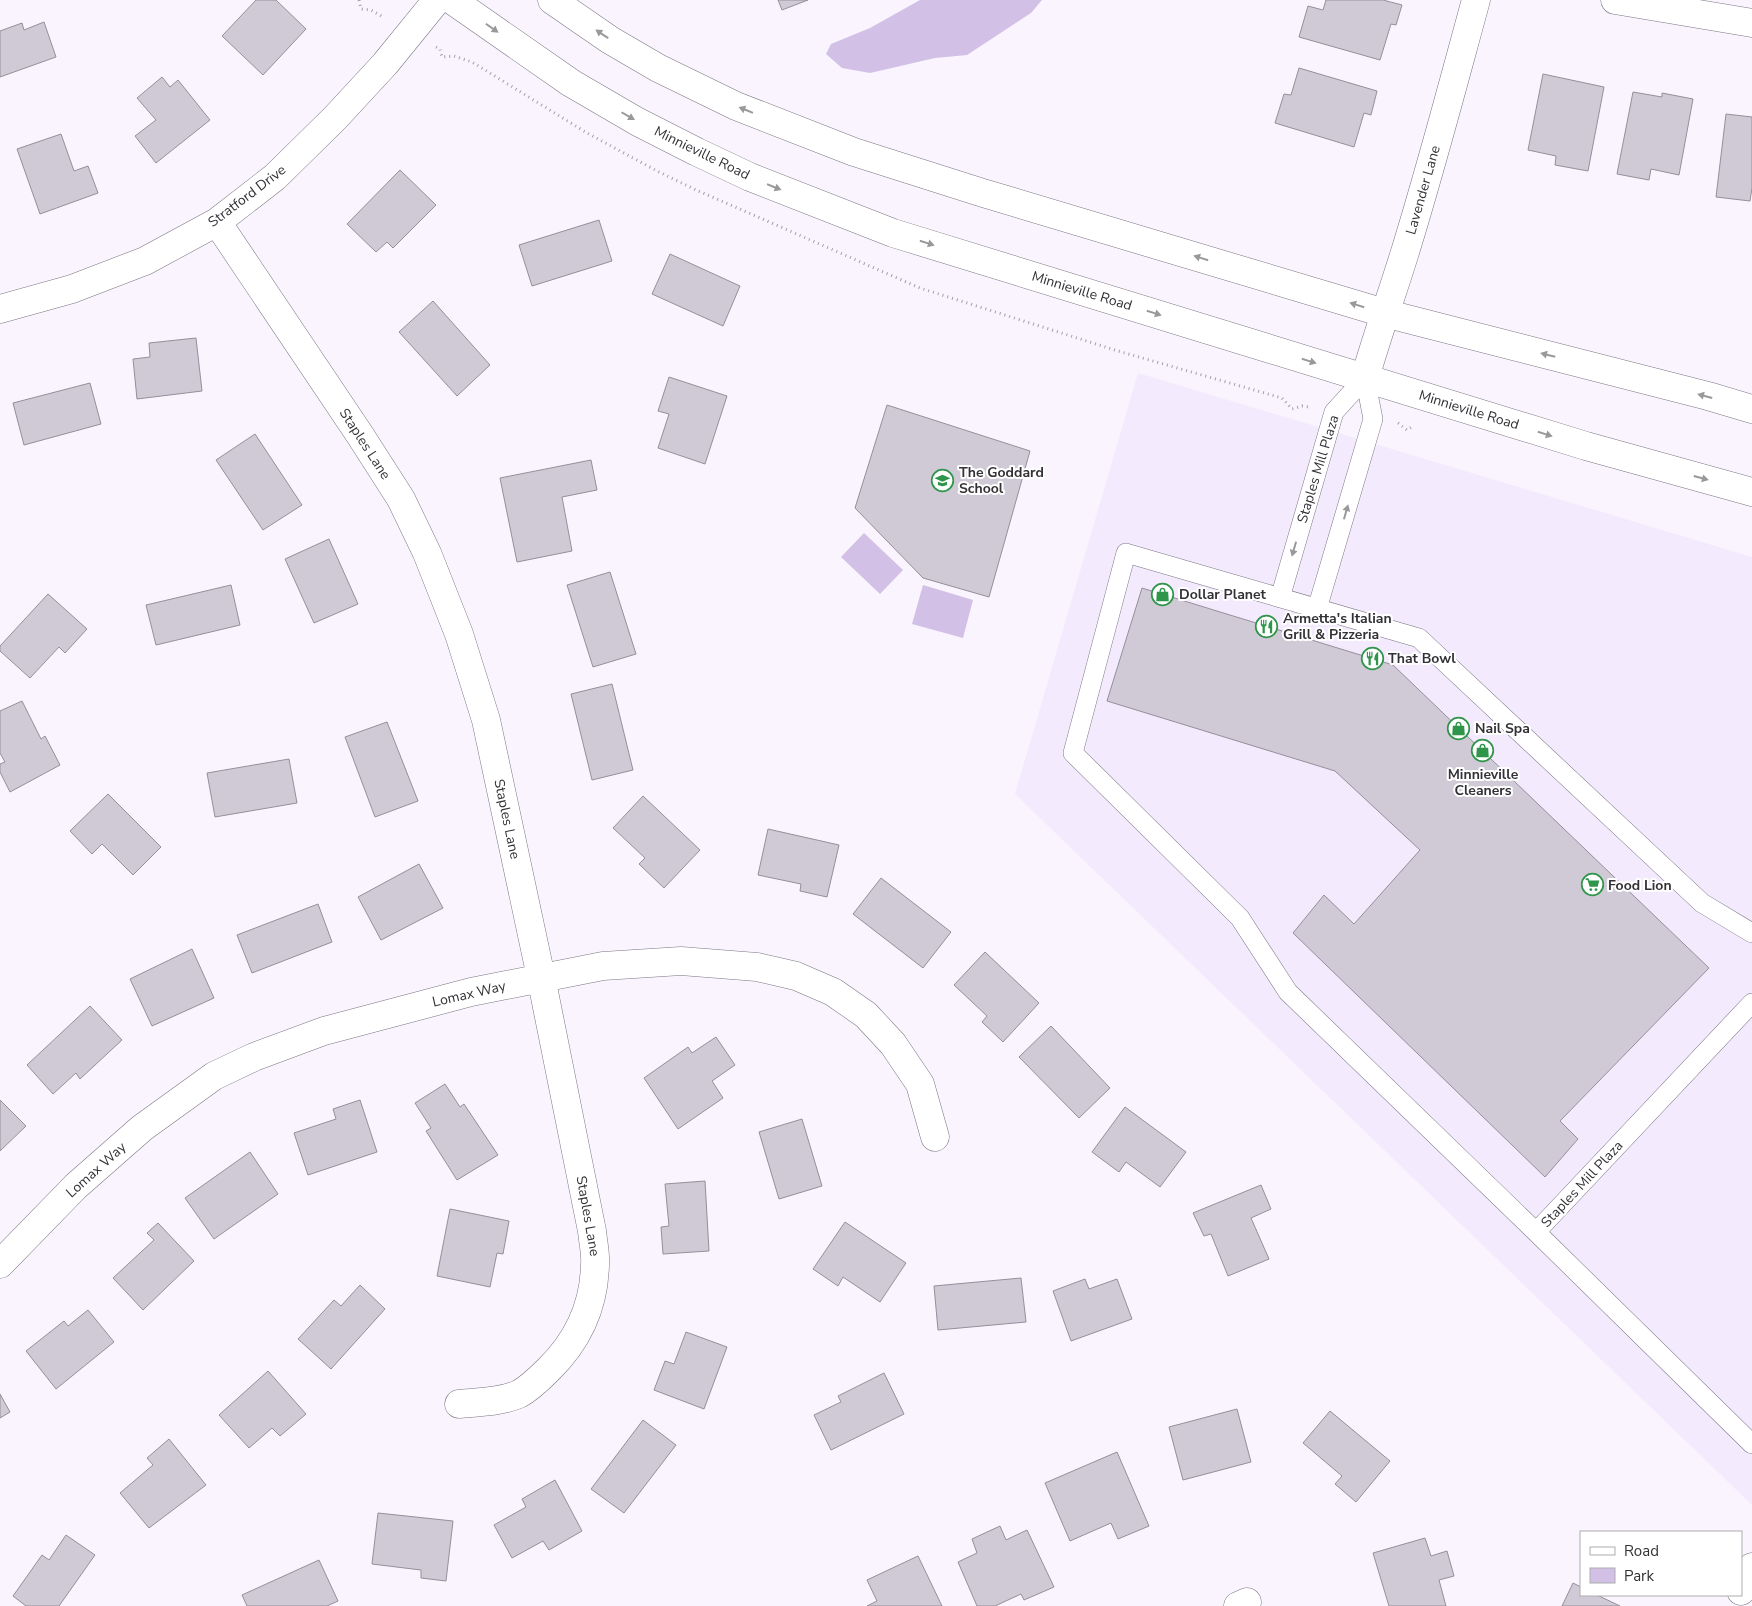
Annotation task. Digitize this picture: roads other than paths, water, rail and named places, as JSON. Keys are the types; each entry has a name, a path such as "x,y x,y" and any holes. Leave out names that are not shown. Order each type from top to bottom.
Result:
{"street":[{"name":"Stratford Drive","path":"0,309 72,289 145,261 216,222 275,177 335,118 385,64 437,0"},
{"name":"Minnieville Road","path":"452,0 571,83 638,122 750,177 893,233 1586,446 1752,492"},
{"path":"552,0 610,40 658,68 736,106 854,152 983,193 1384,313 1752,409"},
{"name":"Lavender Lane","path":"1365,378 1442,127 1476,0"},
{"path":"1615,0 1752,23"},
{"name":"Staples Lane","path":"216,222 400,499 427,553 459,634 486,720 541,977 592,1231 596,1263 593,1289 584,1320 564,1354 541,1377 519,1393 494,1401 459,1404"},
{"name":"Lomax Way","path":"0,1264 84,1180 142,1128 214,1076 254,1057 324,1031 471,992 603,966 681,962 757,967 796,976 833,992 866,1015 894,1044 920,1084 935,1137"},
{"path":"1742,1589 1752,1567"}],"lane":[{"name":"Staples Mill Plaza","path":"1280,598 1334,412 1365,378"},
{"path":"1318,609 1373,419 1365,378"},
{"path":"1536,1232 1288,992 1240,918 1073,753 1126,553 1419,638 1702,903 1752,933"},
{"name":"Staples Mill Plaza","path":"1752,1003 1536,1232 1752,1444"}],"place":[{"name":"The Goddard School","path":"943,480"},
{"name":"Dollar Planet","path":"1163,594"},
{"name":"Armetta's Italian Grill & Pizzeria","path":"1267,626"},
{"name":"That Bowl","path":"1372,658"},
{"name":"Nail Spa","path":"1459,728"},
{"name":"Minnieville Cleaners","path":"1483,751"},
{"name":"Food Lion","path":"1592,885"}]}
